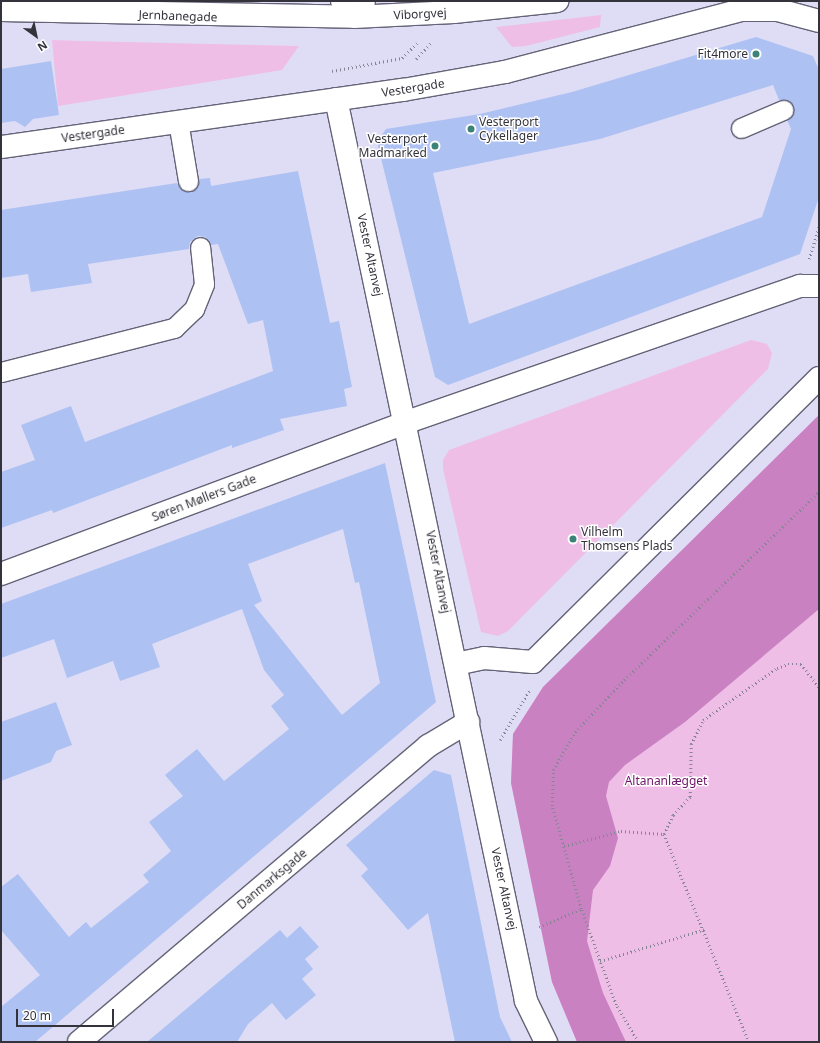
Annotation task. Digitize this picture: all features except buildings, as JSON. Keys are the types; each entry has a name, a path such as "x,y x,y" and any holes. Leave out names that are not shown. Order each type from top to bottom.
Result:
{"street":[{"name":"Viborgvej","path":"353,6 421,14 557,1"},
{"name":"Jernbanegade","path":"1,10 353,6"},
{"name":"Vestergade","path":"1,147 336,99 505,72 742,10 778,10 819,21"},
{"name":"Vester Altanvej","path":"336,99 407,422 526,1001 546,1042"},
{"path":"407,422 800,286 819,286"},
{"path":"456,664 484,658 533,662 819,378"},
{"name":"Søren Møllers Gade","path":"1,574 407,422"},
{"name":"Danmarksgade","path":"79,1042 428,746 468,722"}],"lane":[{"path":"741,128 783,110"},
{"path":"178,121 188,181"},
{"path":"1,372 174,328 194,309 204,284 200,247"}],"path":[{"path":"336,99 329,74 334,69 402,58 422,36 421,14"},
{"path":"417,57 429,46"},
{"path":"638,1042 616,1006 581,910 552,806 553,770 575,732 819,492"},
{"path":"474,748 500,741 519,702 538,679 533,662"},
{"path":"749,1042 706,929 664,834 673,815 690,797 691,744 703,720 776,668 788,664 801,664 819,687"},
{"path":"564,846 621,831 664,834"},
{"path":"540,926 581,910"},
{"path":"600,961 706,929"}],"green space":[{"path":"601,15 600,27 526,46 512,47 496,27"},
{"path":"52,40 299,46 282,70 58,106"},
{"path":"751,340 767,344 772,353 768,369 508,631 498,636 481,632 443,469 443,460 449,450"},
{"name":"Altananlægget","path":"819,415 819,1042 577,1042 552,982 511,783 513,734 543,687"}],"shaded area":[{"path":"819,415 819,609 685,722 625,765 609,782 606,796 618,838 610,866 593,890 587,941 603,993 626,1042 577,1042 552,982 511,783 513,734 543,687"}],"place":[{"name":"Fit4more","path":"756,54"},
{"name":"Vesterport Cykellager","path":"471,129"},
{"name":"Vesterport Madmarked","path":"435,146"},
{"name":"Vilhelm Thomsens Plads","path":"573,539"}]}
